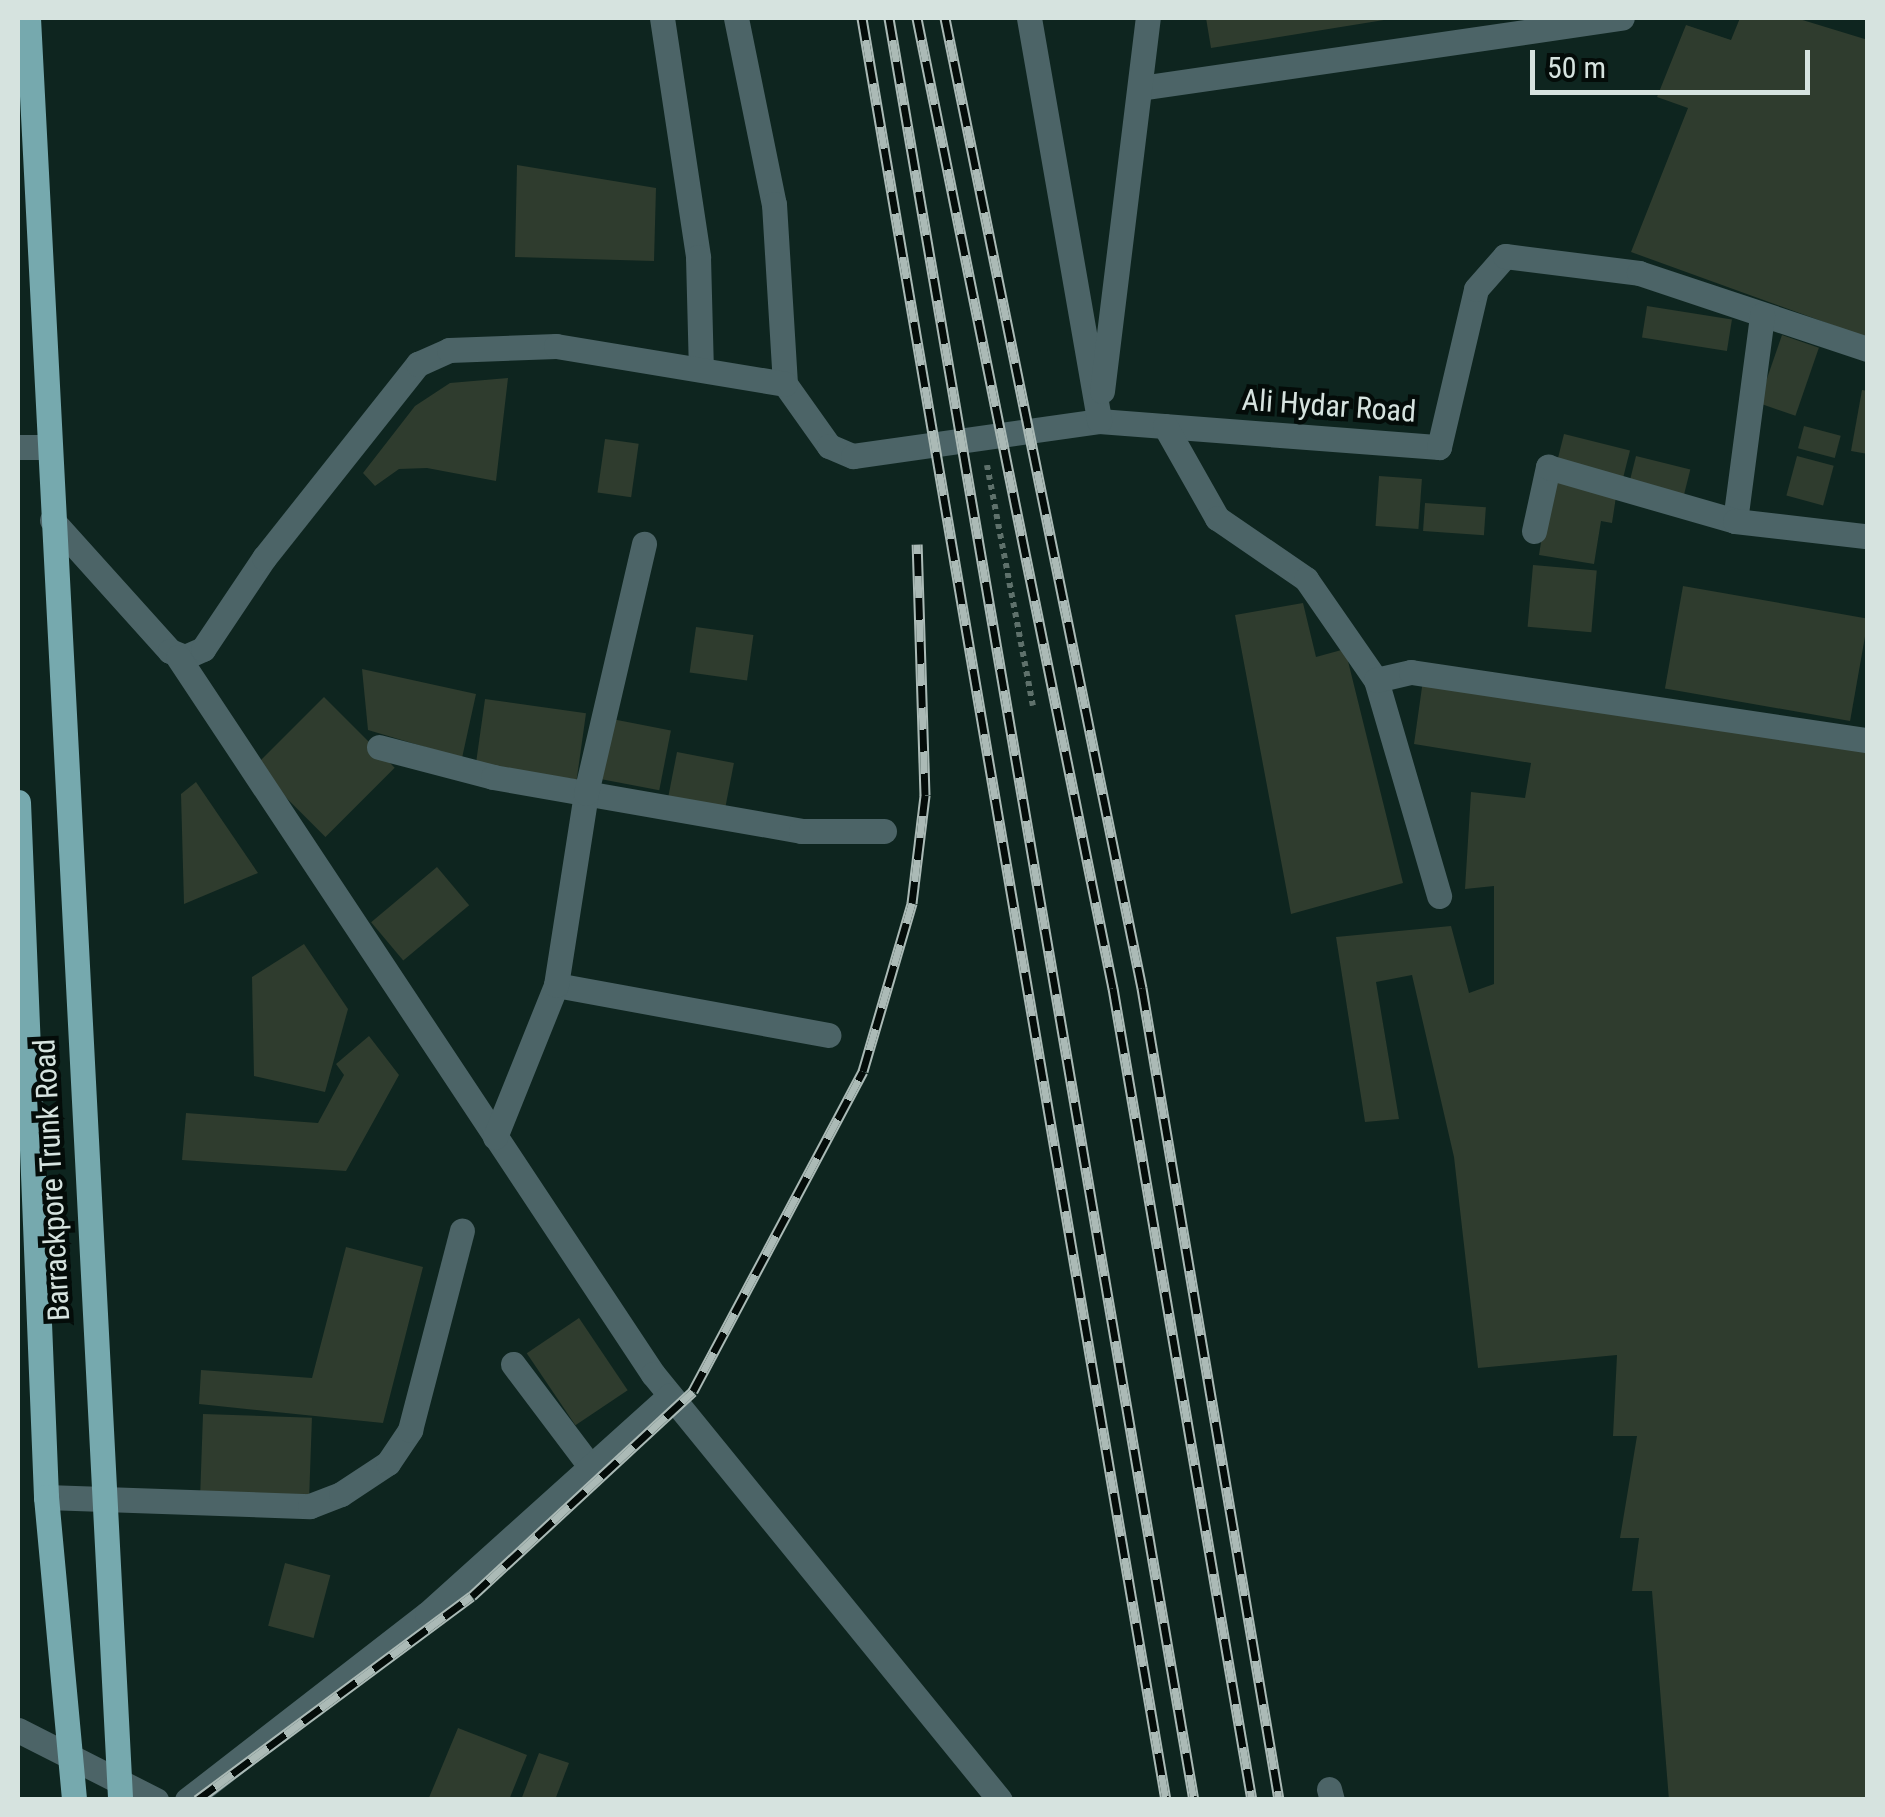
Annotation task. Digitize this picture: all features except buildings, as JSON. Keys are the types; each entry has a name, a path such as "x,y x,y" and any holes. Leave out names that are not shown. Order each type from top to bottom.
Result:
{"main road":[{"name":"Barrackpore Trunk Road","path":"28,18 100,1498 119,1791"},
{"name":"Barrackpore Trunk Road","path":"18,802 25,1238 74,1800"}],"street":[{"path":"662,18 698,257 700,368"},
{"path":"178,658 202,649 264,558 418,364 449,350 556,346 785,384 774,204 736,18"},
{"path":"1030,18 1099,421"},
{"path":"1099,421 1148,18"},
{"path":"1140,88 1622,18"},
{"name":"Ali Hydar Road","path":"785,384 829,446 853,456 1099,421 1439,447 1476,290 1505,256 1638,273 1868,349"},
{"path":"1736,521 1762,316"},
{"path":"1165,426 1217,518 1306,579 1376,680 1439,896"},
{"path":"18,446 48,446"},
{"path":"1534,531 1548,467 1736,521 1865,536"},
{"path":"52,520 178,658 494,1137 670,1395 1000,1800"},
{"path":"494,1137 556,985 586,793 644,544"},
{"path":"1376,680 1411,672 1868,740"},
{"path":"379,746 586,793 802,831 884,831"},
{"path":"556,985 828,1035"},
{"path":"46,1497 310,1506 388,1464 410,1430 462,1231"},
{"path":"513,1364 593,1470"},
{"path":"187,1800 427,1614 593,1470 670,1395"},
{"path":"18,1730 119,1791 156,1800"}],"path":[{"path":"982,435 1033,706"}],"railway":[{"path":"862,18 1166,1800"},
{"path":"889,18 1194,1800"},
{"path":"917,18 1113,988 1252,1800"},
{"path":"945,18 1142,988 1279,1800"},
{"path":"197,1800 472,1596 693,1391 863,1071 912,903 925,795 917,544"}]}
